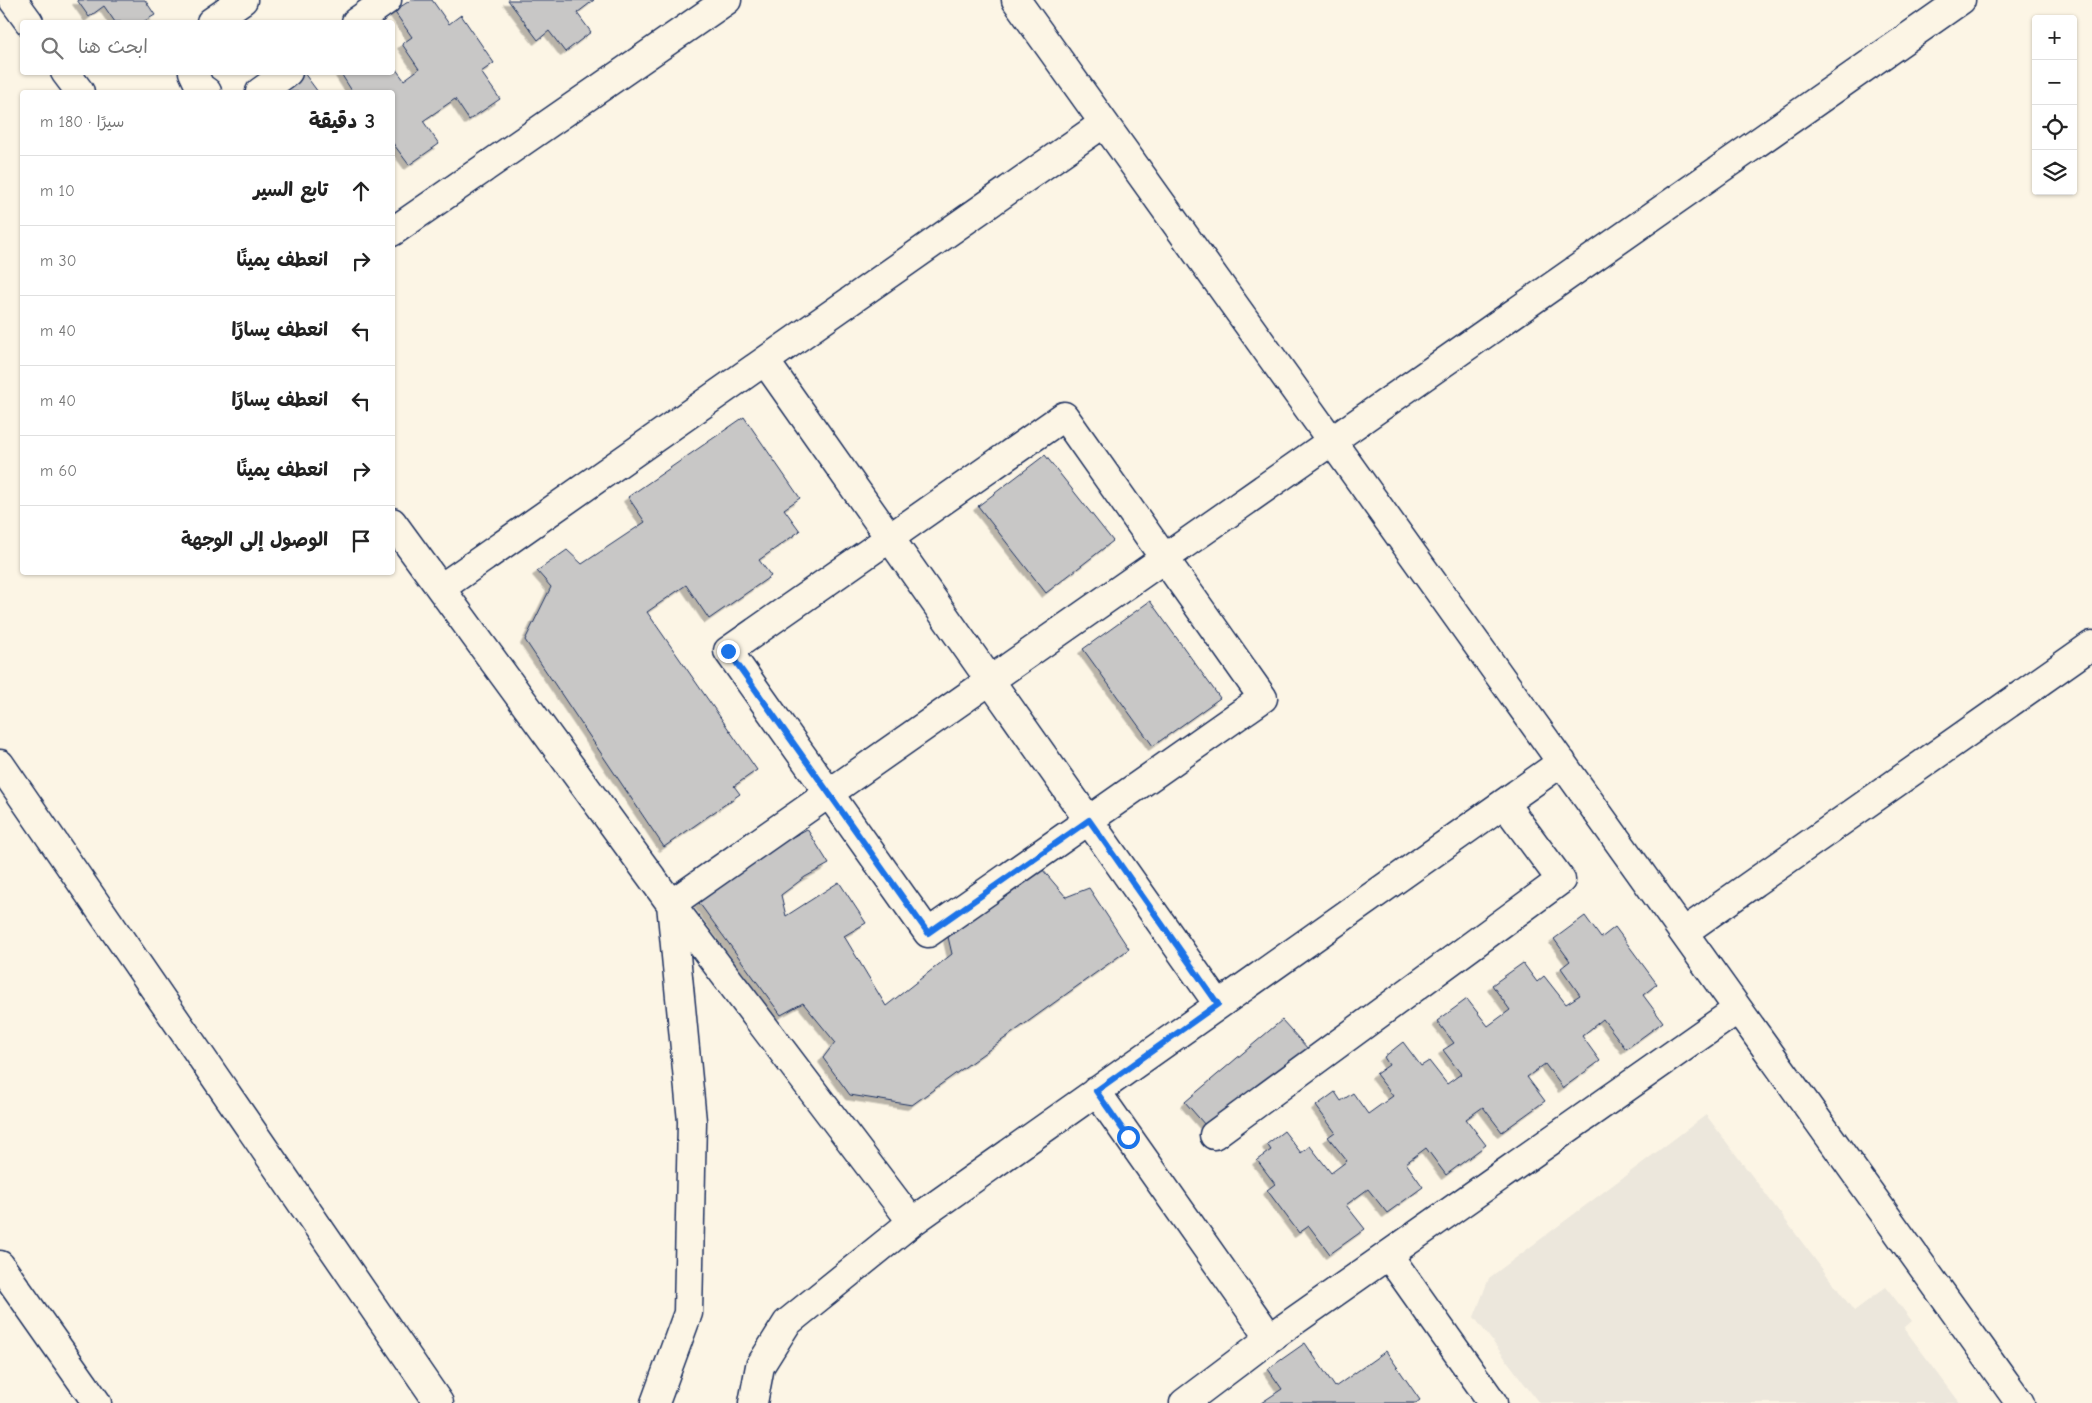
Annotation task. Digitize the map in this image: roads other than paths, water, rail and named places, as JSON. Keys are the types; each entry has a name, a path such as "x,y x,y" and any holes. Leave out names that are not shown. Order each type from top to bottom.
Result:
{"street":[{"path":"13,0 28,20"},
{"path":"214,20 243,0"},
{"path":"359,20 387,0"},
{"path":"395,230 727,0"},
{"path":"1016,0 2020,1403"},
{"path":"671,904 1960,0"},
{"path":"67,75 78,90"},
{"path":"194,75 200,87 204,90"},
{"path":"263,90 284,75"},
{"path":"441,588 1104,123"},
{"path":"765,361 1218,1004"},
{"path":"1064,416 1164,558 1263,698 928,933 728,651 1064,416"},
{"path":"395,526 671,904 912,1222"},
{"path":"1684,932 2092,645"},
{"path":"753,1403 760,1366 787,1323 912,1222 1562,762"},
{"path":"0,764 439,1403"},
{"path":"1214,1135 1561,880 1504,803"},
{"path":"655,1403 688,1313 692,1121 671,904"},
{"path":"1184,1403 1270,1338 1738,1009"},
{"path":"1096,1091 1270,1338"},
{"path":"1389,1256 1493,1403"},
{"path":"0,1265 97,1403"}]}
